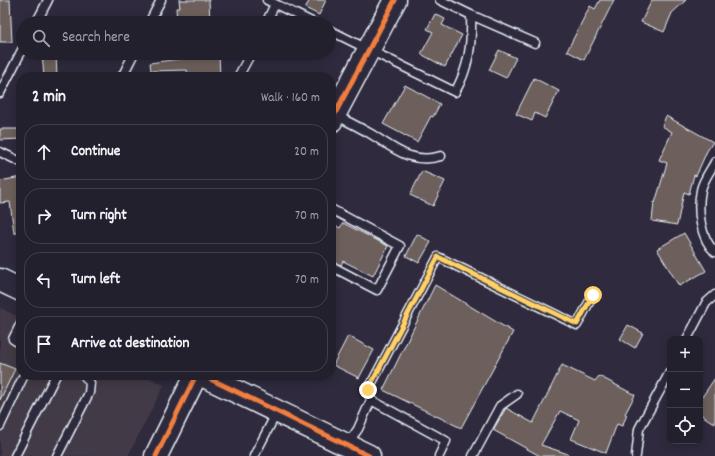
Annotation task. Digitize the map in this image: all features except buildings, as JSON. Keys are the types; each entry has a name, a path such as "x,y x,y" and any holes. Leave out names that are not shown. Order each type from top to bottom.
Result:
{"main road":[{"path":"336,111 395,0"},
{"path":"0,280 16,288"},
{"path":"156,456 194,380"},
{"path":"212,380 369,456"}],"lane":[{"path":"40,16 48,0"},
{"path":"153,16 161,0"},
{"path":"267,0 300,16"},
{"path":"440,0 471,16 535,43"},
{"path":"269,16 275,4"},
{"path":"336,34 455,92 461,81 472,42 471,16"},
{"path":"0,92 17,60"},
{"path":"124,72 130,60"},
{"path":"240,72 246,60"},
{"path":"336,118 371,134 403,155 429,160 441,156"},
{"path":"0,152 16,160"},
{"path":"715,162 701,189 700,218 708,245 715,252"},
{"path":"336,212 400,246 377,290 336,269"},
{"path":"346,445 358,429 371,400 368,390 438,257 577,324 593,295"},
{"path":"689,336 706,303 715,295"},
{"path":"16,333 13,339 16,341"},
{"path":"636,456 639,429 667,378"},
{"path":"0,426 22,380"},
{"path":"15,456 53,380"},
{"path":"57,456 89,393 90,382 88,380"},
{"path":"473,456 500,406 517,394"},
{"path":"371,400 446,441 439,456"},
{"path":"254,456 277,412"}],"shaded area":[{"path":"0,308 16,316 16,380 154,380 164,385 128,456 0,456"}],"cycle path":[{"path":"336,112 395,0"},
{"path":"156,456 194,380"},
{"path":"212,380 369,456"}],"route":[{"path":"368,390 438,257 577,324 593,295"}]}
